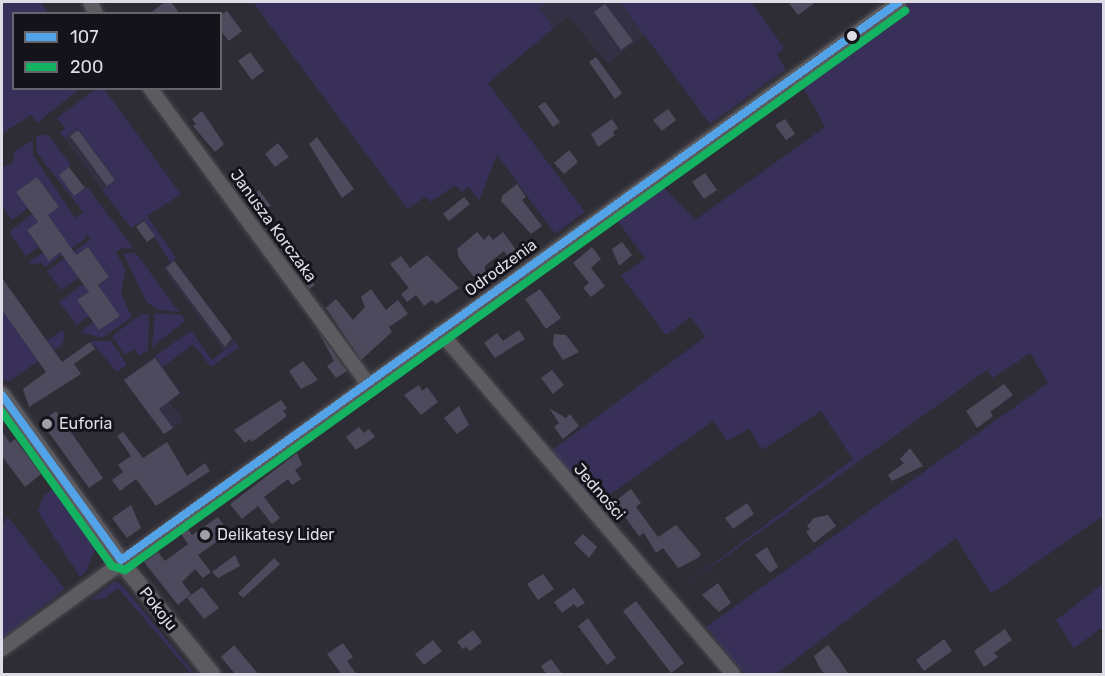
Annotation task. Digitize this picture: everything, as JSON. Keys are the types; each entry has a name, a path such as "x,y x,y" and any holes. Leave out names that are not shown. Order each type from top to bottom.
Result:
{"street":[{"name":"Odrodzenia","path":"2,649 121,560 899,2"},
{"name":"Janusza Korczaka","path":"151,90 368,384"},
{"name":"Jedności","path":"440,332 733,675"},
{"name":"Pokoju","path":"2,395 121,560 212,675"}],"shaded area":[{"path":"2,2 40,2 48,12 12,12 12,90 79,90 37,123 31,115 2,134"},
{"path":"253,2 548,2 539,9 554,28 488,83 585,212 555,234 497,155 479,201 469,187 462,192 455,185 431,202 425,197 407,209"},
{"path":"548,2 620,2 645,35 608,64 568,17 554,28 539,9"},
{"path":"620,2 751,2 784,48 777,54 786,69 710,124"},
{"path":"909,2 1103,2 1103,516 991,594 956,538 776,674 744,674 706,627 1048,383 1030,353 993,378 987,370 673,594 853,459 821,411 762,450 749,429 727,441 713,421 597,504 551,451 705,337 691,317 666,335 621,276 645,258 613,215 658,182 695,220 825,127 800,81"},
{"path":"94,90 105,90 181,194 147,216 176,258 170,262 144,220 131,228 102,190 116,180 78,129 64,138 60,133 65,128 57,118"},
{"path":"78,129 117,180 102,190 64,138"},
{"path":"42,134 49,136 71,165 59,175 74,196 87,187 134,249 121,248 116,252 125,269 121,294 132,317 102,338 80,332 93,322 100,330 120,316 98,285 109,277 88,247 67,261 79,278 61,290 47,271 91,239 86,234 85,239 45,267 41,263 34,265 29,262 43,252 49,260 69,246 48,215 59,207 37,177 17,192 28,208 12,220 2,206 2,167 13,163 14,152 33,140 33,155 75,218 83,212 37,153 36,137"},
{"path":"32,214 38,222 27,230 38,247 26,256 9,232"},
{"path":"123,253 136,253 179,312 158,310 146,301"},
{"path":"174,259 235,342 224,351 162,268"},
{"path":"83,284 89,292 77,300 89,316 76,325 59,302"},
{"path":"2,310 38,360 53,349 47,341 62,330 65,336 62,345 8,382 2,378"},
{"path":"143,313 149,315 148,350 139,356 134,349 125,355 112,336"},
{"path":"155,313 182,315 185,321 152,347"},
{"path":"191,331 212,360 235,342 239,347 211,367 193,344 163,367 155,356"},
{"path":"90,341 111,341 127,365 117,372"},
{"path":"155,356 181,393 169,402 184,420 164,435 123,380"},
{"path":"55,488 97,545 86,572 80,577 38,512 44,495"},
{"path":"8,517 65,589 2,639 2,524"},
{"path":"115,581 123,586 195,674 191,674 118,588 105,598 91,600 2,667"},
{"path":"1103,584 1103,627 1074,648 1056,620"}],"building":[{"path":"165,2 171,2 178,12 152,12"},
{"path":"788,2 816,2 798,15"},
{"path":"605,4 633,41 621,50 594,12"},
{"path":"227,11 242,31 229,41 222,32 222,14"},
{"path":"250,52 264,71 252,80 238,61"},
{"path":"596,57 622,93 615,99 589,62"},
{"path":"545,102 560,122 553,127 538,106"},
{"path":"668,109 676,120 662,131 653,120"},
{"path":"202,111 224,144 215,152 193,126 196,124 192,119"},
{"path":"612,119 618,128 613,132 615,135 598,147 591,134"},
{"path":"785,119 795,134 786,140 775,125"},
{"path":"78,130 115,180 107,186 70,136"},
{"path":"317,137 354,189 342,198 309,144"},
{"path":"278,143 289,157 275,167 265,154"},
{"path":"569,150 578,162 564,174 554,163"},
{"path":"69,167 85,188 74,196 59,175"},
{"path":"705,173 717,190 704,199 692,182"},
{"path":"37,177 59,207 48,215 76,255 88,247 109,277 98,285 120,316 99,330 77,300 89,292 60,252 49,261 27,230 38,222 16,192"},
{"path":"517,184 526,197 522,200 542,226 531,234 501,201 502,196"},
{"path":"259,190 271,206 256,213 246,200"},
{"path":"464,197 470,204 449,221 443,214"},
{"path":"144,221 155,236 147,242 136,227"},
{"path":"477,232 484,240 489,235 493,240 503,232 517,251 509,258 504,251 485,266 485,277 478,282 459,258 457,249"},
{"path":"622,242 632,255 619,266 612,249"},
{"path":"296,247 305,257 298,263 315,285 309,289 282,251"},
{"path":"592,247 601,259 591,268 605,286 591,297 583,288 589,283 573,263"},
{"path":"427,255 459,288 436,304 432,300 424,306 416,295 407,302 401,294 409,288 390,264 401,256 410,268"},
{"path":"174,261 232,338 225,347 166,268"},
{"path":"2,278 62,362 90,342 95,349 74,364 81,374 29,407 23,389 46,372 2,310"},
{"path":"371,289 386,310 398,300 408,314 389,327 392,332 361,360 326,308 336,299 353,320 365,307 361,297"},
{"path":"540,289 561,318 546,329 525,299"},
{"path":"519,330 525,339 495,358 484,343 497,333 503,341"},
{"path":"318,331 347,371 336,378 327,366 334,361"},
{"path":"554,334 566,335 579,352 563,360 553,345"},
{"path":"155,358 180,393 159,409 173,428 164,434 124,380"},
{"path":"303,361 318,380 301,389 289,371"},
{"path":"552,370 564,385 553,394 541,378"},
{"path":"1004,384 1013,395 990,412 993,416 977,428 966,411"},
{"path":"419,385 422,391 427,387 438,402 421,415 404,395"},
{"path":"281,400 287,408 283,411 287,416 252,442 250,439 245,443 234,430"},
{"path":"459,406 469,425 457,434 444,418"},
{"path":"549,408 566,418 570,414 579,426 563,439 554,427 559,423"},
{"path":"56,411 103,478 89,488 41,422"},
{"path":"359,427 364,433 369,429 375,437 356,450 346,437"},
{"path":"2,432 10,443 15,439 41,474 25,487 2,456"},
{"path":"123,432 143,458 167,442 187,476 205,463 210,471 156,506 136,479 120,491 112,480 123,472 118,465 131,456 117,436"},
{"path":"910,448 923,466 892,481 888,475 904,463 900,459"},
{"path":"297,453 302,465 295,470 301,479 292,485 288,479 264,497 280,518 272,524 258,506 242,519 230,504"},
{"path":"631,489 641,503 636,507 658,537 676,525 701,554 698,558 678,568 663,548 656,553 644,533 639,536 614,502"},
{"path":"747,503 754,514 733,529 725,518"},
{"path":"131,505 141,528 127,538 112,518"},
{"path":"828,515 836,526 814,543 806,532 810,529 807,526 814,518"},
{"path":"218,517 229,533 198,555 211,572 203,578 195,569 182,582 191,594 178,605 144,562 158,552 165,561 188,544 181,534 188,529 192,535"},
{"path":"583,534 597,547 589,558 574,543"},
{"path":"767,547 778,567 770,573 755,555"},
{"path":"235,555 240,566 218,578 212,572"},
{"path":"274,558 280,564 243,598 238,593"},
{"path":"543,574 554,589 538,600 527,584"},
{"path":"718,583 731,603 719,612 702,595"},
{"path":"202,587 219,608 204,619 187,598"},
{"path":"574,588 585,603 577,608 574,604 562,613 554,602"},
{"path":"636,601 684,663 671,673 623,611"},
{"path":"588,618 616,658 607,665 578,626"},
{"path":"1005,629 1012,640 994,653 998,657 984,667 974,651"},
{"path":"473,630 482,642 470,651 466,647 463,649 457,642"},
{"path":"944,639 952,651 924,671 916,660"},
{"path":"433,640 442,651 424,665 415,654"},
{"path":"343,643 353,657 347,661 357,675 342,675 327,654"},
{"path":"234,645 259,675 236,675 221,657"},
{"path":"828,645 849,675 825,675 818,665 814,656"},
{"path":"551,659 563,675 547,675 541,666"}],"transit line":[{"name":"107","path":"2,395 121,560 899,2"},
{"name":"200","path":"2,412 112,566 125,570 905,11"}],"place":[{"name":"Euforia","path":"47,424"},
{"name":"Delikatesy Lider","path":"205,535"}]}
